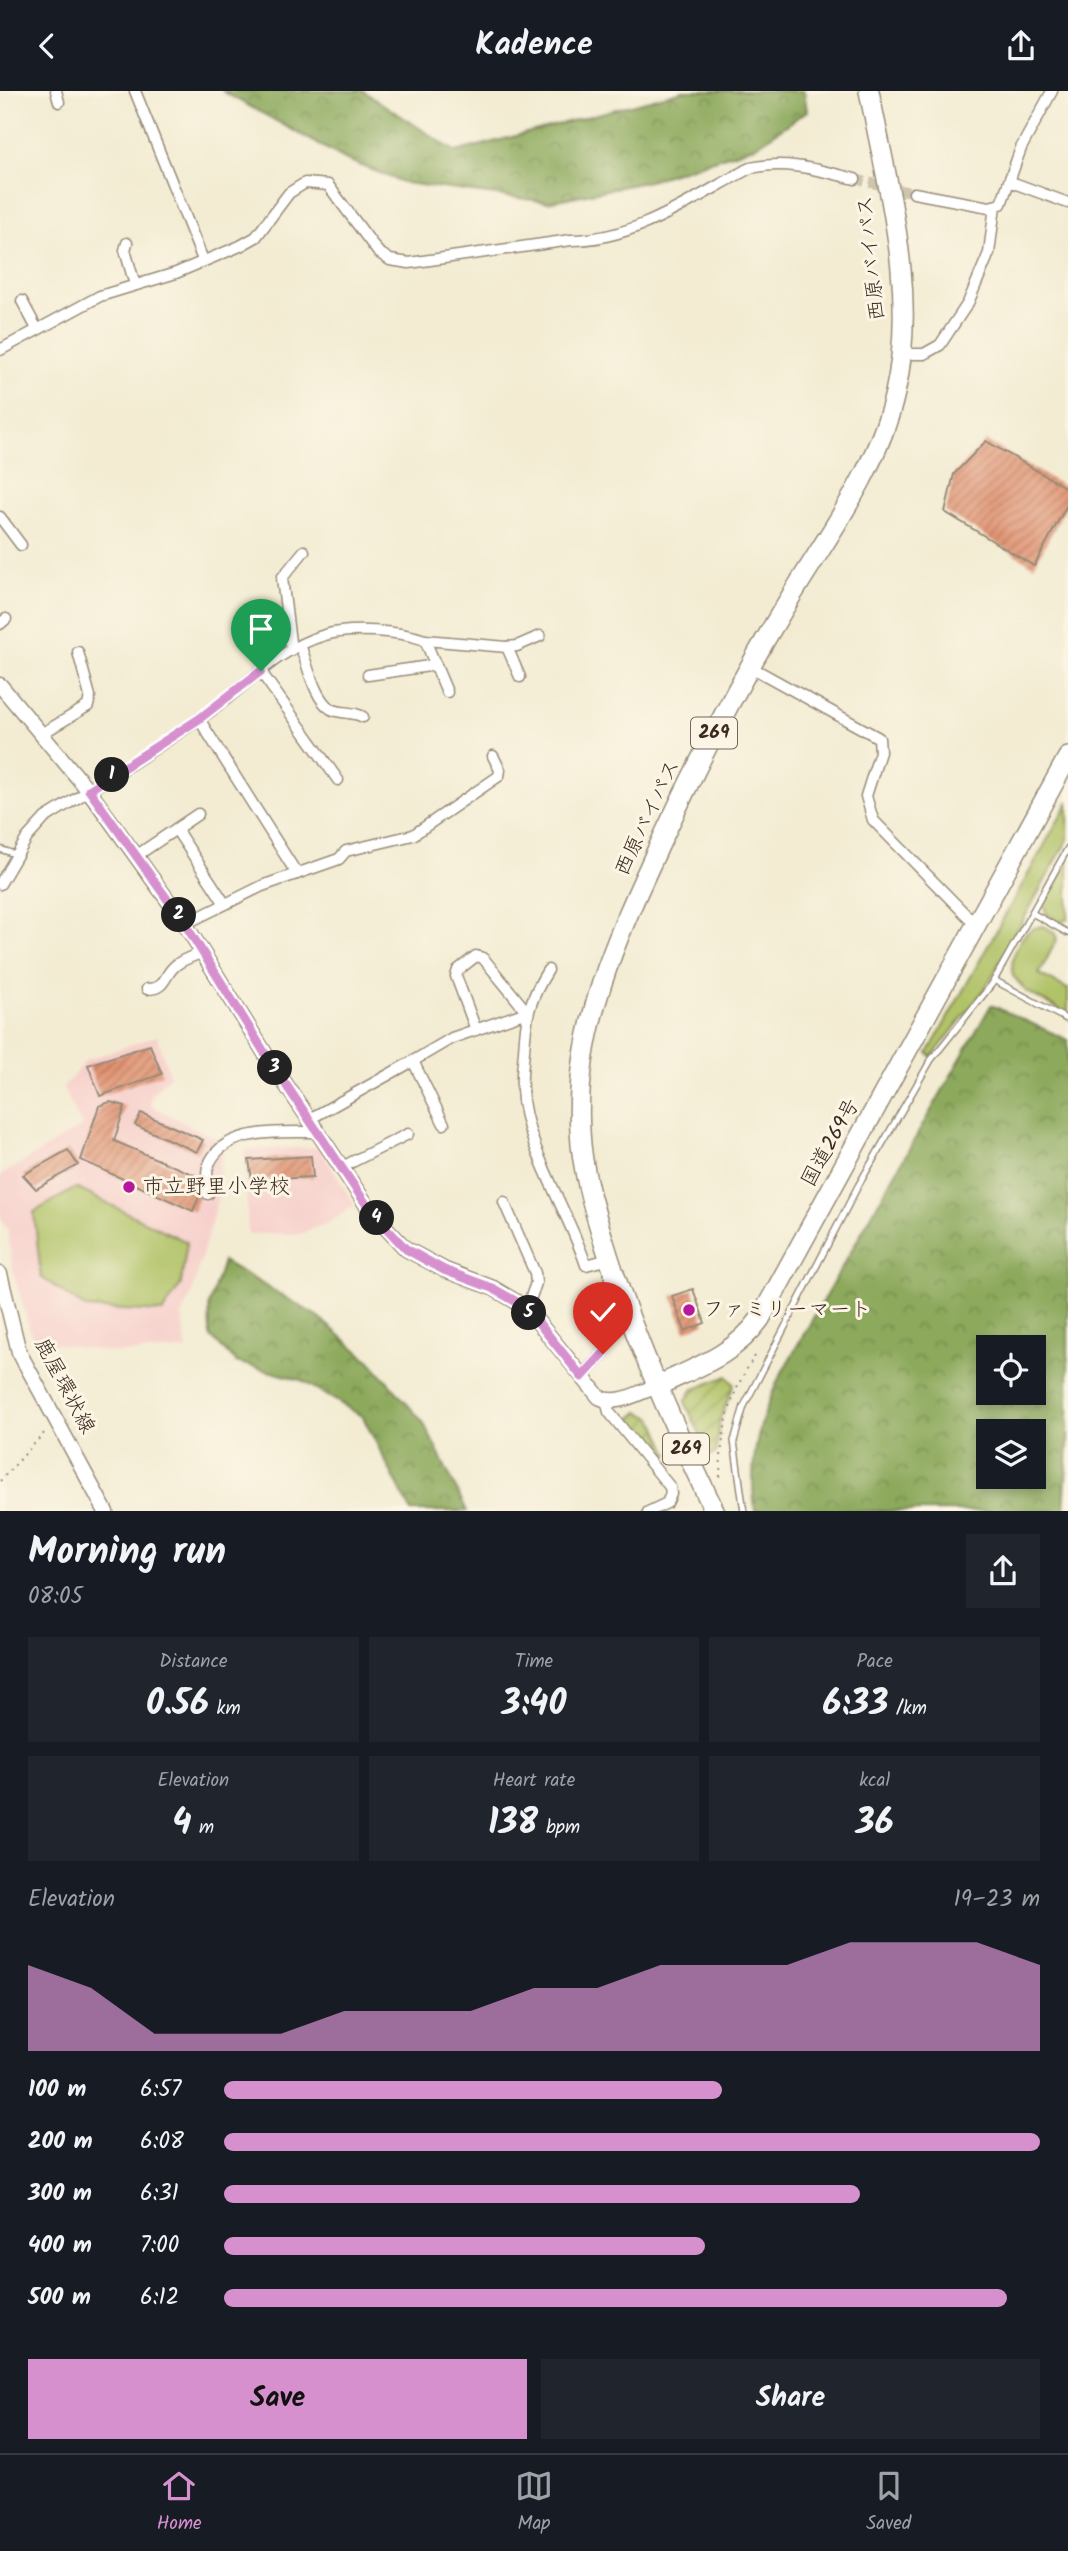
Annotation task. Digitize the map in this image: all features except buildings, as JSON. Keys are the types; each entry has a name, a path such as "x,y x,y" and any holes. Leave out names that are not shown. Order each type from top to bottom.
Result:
{"highway":[{"name":"西原バイパス","path":"657,1386 592,1207 580,1133 580,1079 593,1012 652,862 749,666 869,463 892,406 902,354 904,313 898,242 869,91"},
{"name":"国道269号","path":"657,1386 730,1352 747,1338 760,1319 1068,757"},
{"name":"269","path":"657,1386 715,1511"}],"street":[{"path":"135,91 203,260"},
{"path":"902,354 924,354 940,345 968,303 989,254 995,207 1007,196 1021,148 1052,91"},
{"path":"0,350 100,296 176,273 256,237 289,193 305,183 328,185 378,252 390,260 408,263 570,240 594,240 627,232 750,168 770,164 799,165 855,179"},
{"path":"1011,182 1068,203"},
{"path":"914,193 955,203 995,207"},
{"path":"127,243 125,250 135,285"},
{"path":"22,301 37,330"},
{"path":"0,517 21,545"},
{"path":"304,551 282,578 295,647 323,700 333,710 353,712 363,717"},
{"path":"0,884 17,855 45,818 199,719 271,661 295,647 327,634 376,632 425,640 507,647 517,646 540,636"},
{"path":"425,640 447,692"},
{"path":"507,647 520,677"},
{"path":"43,733 88,706 90,697 78,652"},
{"path":"368,675 436,666"},
{"path":"749,666 879,739 880,752 866,796 873,820 976,925"},
{"path":"261,671 338,781"},
{"path":"0,685 89,790 185,924 312,1126 372,1213 406,1249 444,1270 492,1288 526,1311 582,1377 606,1400 609,1412 670,1487 671,1494 667,1503 648,1511"},
{"path":"199,719 297,874"},
{"path":"185,924 225,904 339,859 346,851 413,835 499,776 500,770 493,756"},
{"path":"136,856 198,814"},
{"path":"176,829 225,904"},
{"path":"147,989 156,989 163,984 174,966 203,952"},
{"path":"476,1030 456,976 457,970 476,956 483,958 527,1012"},
{"path":"548,970 527,1012 522,1089 541,1160 575,1231 586,1265 609,1259"},
{"path":"208,1194 206,1171 212,1157 237,1138 312,1126 452,1038 527,1012"},
{"path":"413,1061 444,1123"},
{"path":"340,1168 408,1134"},
{"path":"504,1202 535,1273 536,1283 526,1311"},
{"name":"鹿屋環状線","path":"0,1274 19,1352 106,1511"},
{"path":"582,1377 603,1354"},
{"path":"606,1400 622,1400 657,1386"}],"lane":[{"path":"744,1511 734,1441 744,1406 858,1186 931,1060 994,980 1068,848"},
{"path":"0,849 17,855"},
{"path":"1032,913 1068,933"},
{"path":"994,980 1068,1020"}],"path":[{"path":"720,1477 720,1448 733,1392 758,1352"},
{"path":"0,1481 57,1419"}],"shaded area":[{"path":"157,1036 170,1076 152,1094 150,1105 222,1142 218,1197 192,1293 182,1315 187,1350 115,1353 33,1340 13,1272 7,1229 0,1216 0,1176 82,1126 63,1088 86,1060"},
{"path":"319,1147 355,1205 330,1222 300,1234 248,1234 245,1150"}],"green space":[{"path":"222,91 363,91 456,152 683,91 804,91 807,111 756,146 649,181 548,202 405,183 347,160"},
{"path":"1068,803 1068,839 986,987 932,1057 928,1053"},
{"path":"1068,855 1068,919 1059,923 1046,913 1043,901"},
{"path":"1044,926 1054,932 1057,939 1039,974 1068,989 1068,1014 1027,992 1013,976 1013,960 1018,944 1029,931"},
{"path":"991,1005 1068,1040 1068,1445 1064,1511 755,1511 754,1458 766,1409 780,1376"},
{"path":"76,1188 187,1242 181,1284 163,1312 86,1308 41,1277 34,1212"},
{"path":"223,1261 317,1316 370,1361 423,1422 467,1511 411,1511 363,1417 301,1380 236,1362 210,1336 209,1305"},
{"path":"727,1376 734,1385 720,1419 716,1453 710,1456 685,1402 692,1390"},
{"path":"639,1412 653,1418 669,1454 667,1456 654,1450 628,1421"}],"tunnel":[{"path":"855,179 914,193"}],"place":[{"name":"市立野里小学校","path":"129,1187"},
{"name":"ファミリーマート","path":"689,1310"}],"route":[{"path":"261,671 249,684 199,719 89,790 185,924 266,1055 372,1213 406,1249 444,1270 492,1288 515,1301 533,1316 582,1377 603,1354"}]}
